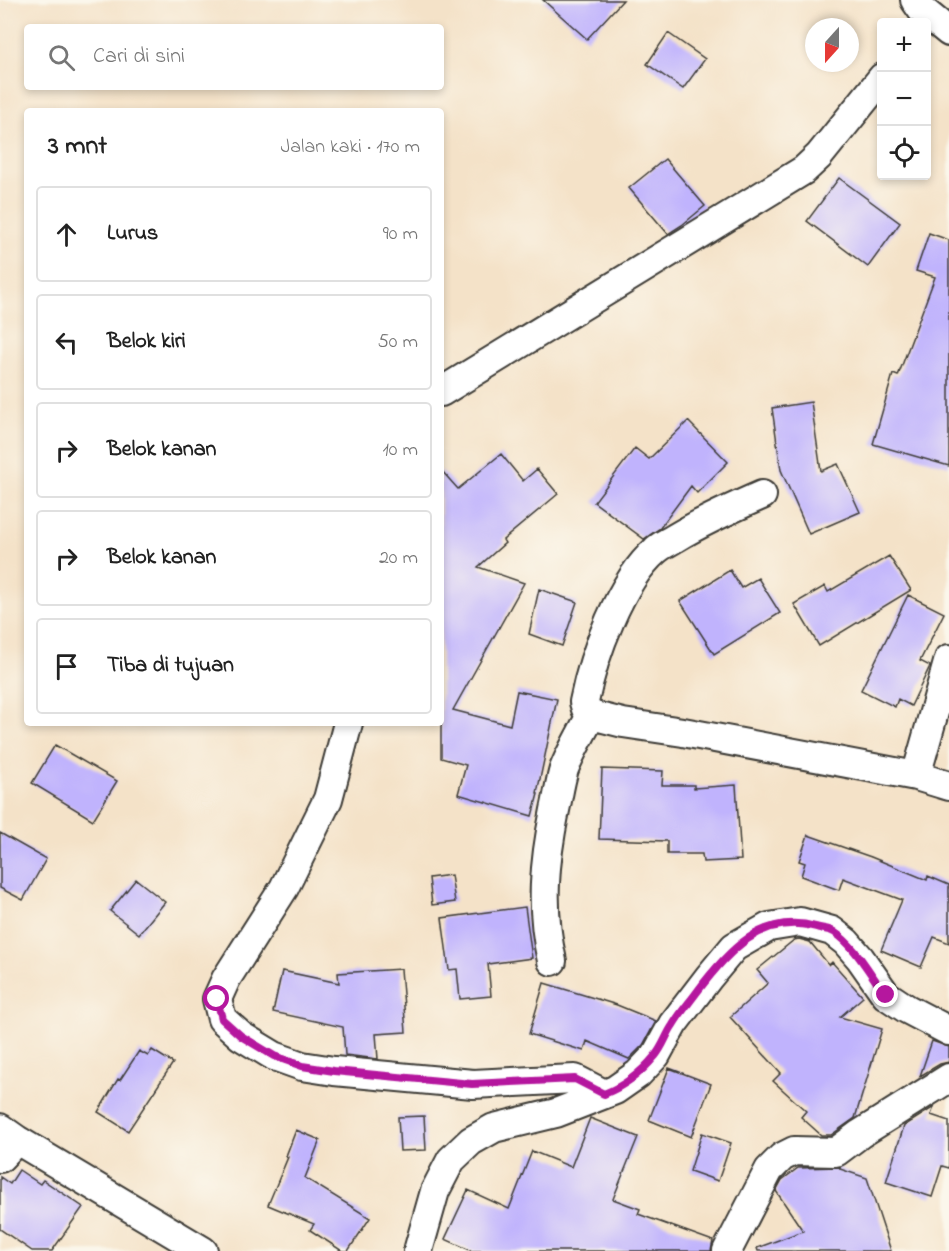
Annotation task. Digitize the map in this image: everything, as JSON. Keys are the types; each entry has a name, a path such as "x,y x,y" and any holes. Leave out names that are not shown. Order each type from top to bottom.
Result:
{"street":[{"path":"918,11 949,32"},
{"path":"444,390 804,170 819,156 877,84"},
{"path":"762,495 686,531 656,550 636,572 604,633 584,702 586,709 591,715 623,723 916,776 949,786"},
{"path":"916,776 949,659"},
{"path":"552,961 544,906 544,876 550,835 564,770 591,715"},
{"path":"347,726 328,799 284,888 226,979 217,999 222,1019 241,1036 274,1056 302,1066 472,1084 575,1079 604,1094"},
{"path":"418,1251 435,1191 451,1160 471,1141 494,1128 556,1113 615,1090 638,1074 657,1055 673,1024 734,947 769,927 800,922 832,931 860,958 886,995 907,1010 949,1031"},
{"path":"727,1251 770,1170 782,1157 794,1151 836,1152 860,1134 949,1078"},
{"path":"6,1142 203,1251"}],"building":[{"path":"543,0 623,0 587,39"},
{"path":"668,33 705,59 683,89 647,64"},
{"path":"665,159 705,206 668,234 629,188"},
{"path":"839,178 900,223 868,267 807,221"},
{"path":"929,233 949,240 949,466 873,444 893,374 898,376 935,277 916,271"},
{"path":"811,402 821,471 838,464 860,512 809,534 781,470 772,408"},
{"path":"688,421 728,462 697,493 691,486 660,528 644,539 594,502 635,448 649,459"},
{"path":"501,454 523,481 537,469 558,494 503,540 505,543 478,567 524,583 453,710 510,725 517,691 557,699 532,816 458,794 466,765 441,758 441,726 444,726 444,473 458,489"},
{"path":"889,556 911,590 819,646 794,604 825,586 828,592"},
{"path":"730,570 741,588 758,578 780,613 714,654 680,601"},
{"path":"539,589 577,602 562,646 529,634"},
{"path":"908,595 944,613 920,661 930,666 911,706 898,699 895,707 861,690"},
{"path":"55,745 117,781 93,820 32,783"},
{"path":"602,769 663,771 662,785 694,785 694,788 736,785 741,860 703,862 702,854 667,854 667,841 599,839"},
{"path":"0,833 46,859 23,900 0,888"},
{"path":"808,835 927,880 928,876 949,885 949,943 934,937 921,967 881,950 902,900 843,878 839,890 801,876 805,863 799,861"},
{"path":"451,875 455,902 432,905 429,878"},
{"path":"136,879 165,902 139,934 110,911"},
{"path":"525,907 532,958 488,964 491,996 460,999 457,969 449,970 442,918"},
{"path":"794,940 810,942 829,965 832,962 863,997 840,1017 882,1029 855,1118 831,1135 821,1135 801,1117 806,1111 773,1081 781,1073 730,1017 768,983 757,970"},
{"path":"401,969 406,1032 376,1034 378,1059 345,1055 343,1027 273,1012 282,971 339,983 338,973"},
{"path":"544,983 617,1005 656,1021 643,1045 629,1059 587,1041 584,1051 529,1034"},
{"path":"932,1041 949,1047 949,1062 940,1064 920,1076"},
{"path":"152,1050 173,1063 128,1131 98,1112 118,1079 120,1080 139,1051 148,1056"},
{"path":"669,1068 711,1084 691,1137 649,1120"},
{"path":"934,1107 931,1115 949,1121 949,1168 942,1166 932,1197 886,1182 904,1126"},
{"path":"424,1116 426,1150 400,1151 398,1117"},
{"path":"590,1118 638,1137 613,1199 640,1209 638,1214 713,1241 711,1251 472,1251 445,1239 468,1190 509,1209 532,1151 571,1167"},
{"path":"296,1130 320,1140 305,1178 370,1218 348,1251 342,1251 310,1230 314,1224 268,1205 288,1157 286,1156"},
{"path":"702,1133 731,1143 718,1181 690,1171"},
{"path":"840,1167 840,1169 867,1178 891,1251 758,1251 757,1248 803,1231 776,1191 782,1180 798,1168"},
{"path":"19,1170 40,1184 43,1180 83,1207 52,1251 32,1251 0,1229 0,1177 10,1184"}],"route":[{"path":"217,999 222,1019 241,1036 274,1056 302,1066 472,1084 575,1079 604,1094 615,1090 638,1074 657,1055 673,1024 734,947 769,927 800,922 832,931 860,958 886,995"}]}
